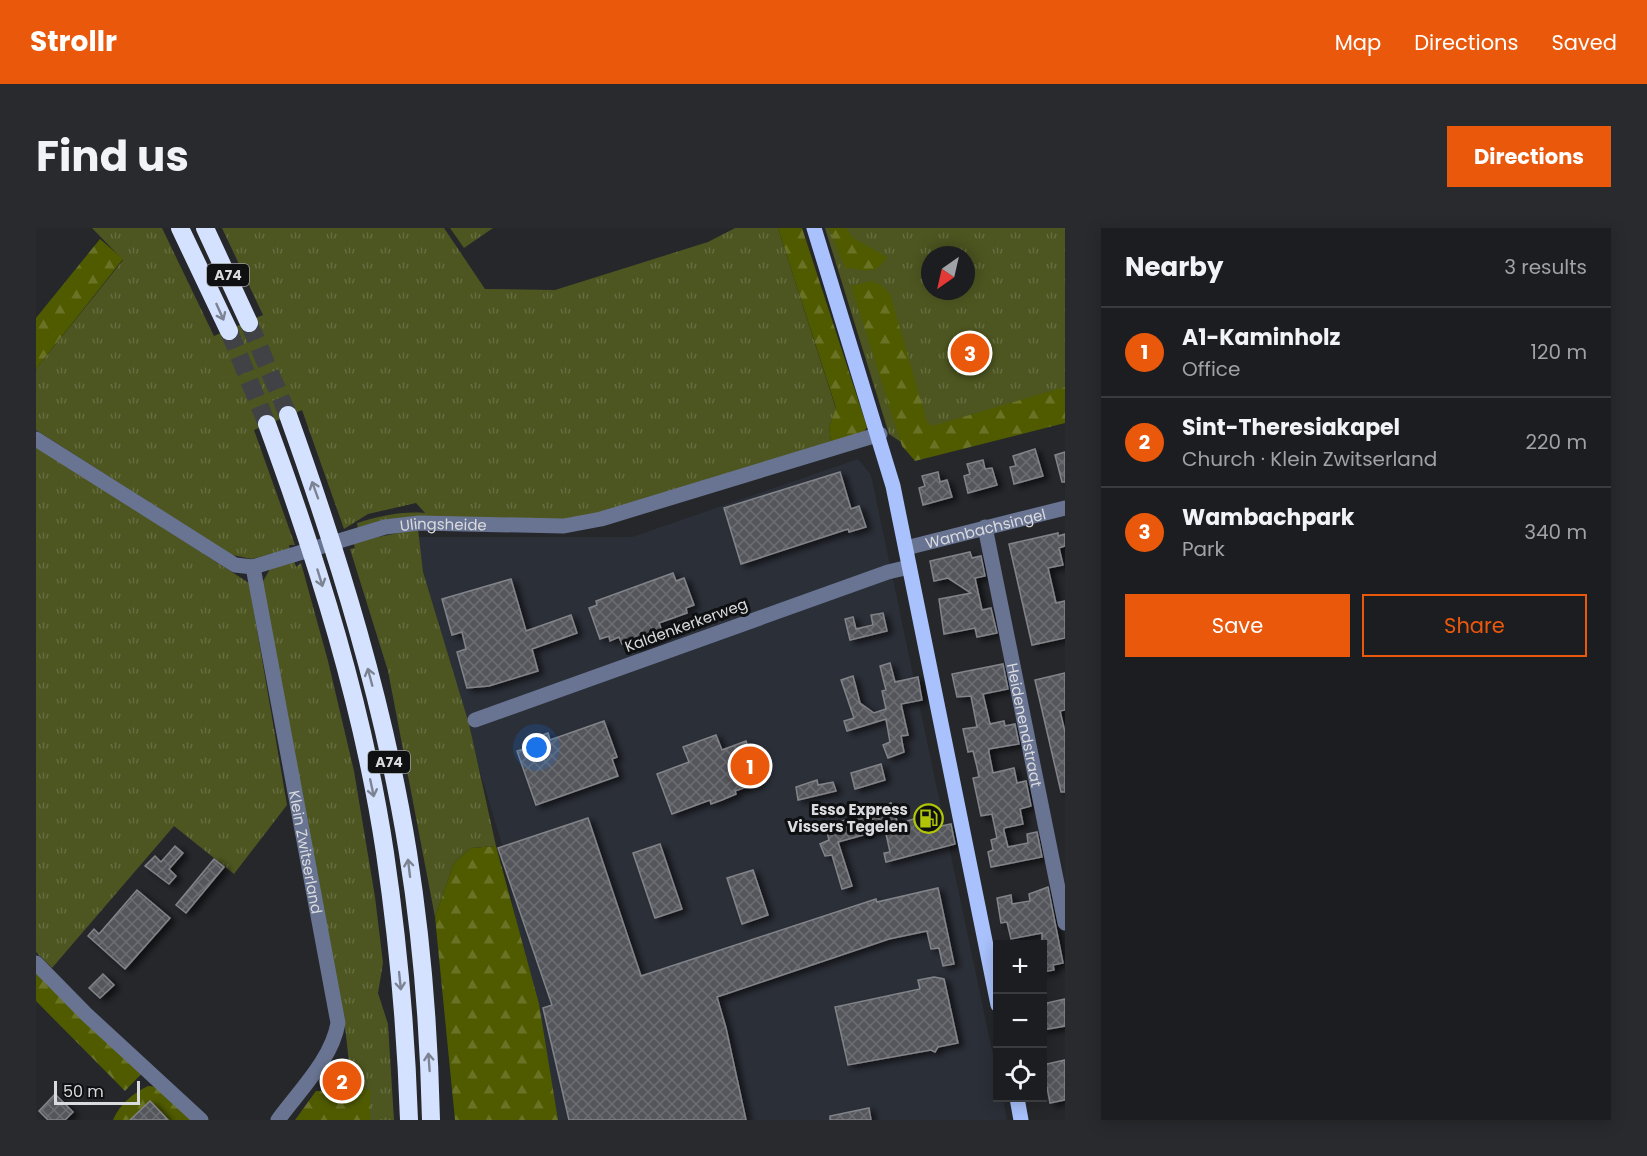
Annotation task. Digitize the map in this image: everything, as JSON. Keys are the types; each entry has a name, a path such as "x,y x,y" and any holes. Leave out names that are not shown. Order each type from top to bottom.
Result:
{"highway":[{"name":"A74","path":"180,228 229,331"},
{"name":"A74","path":"205,228 249,323"},
{"name":"A74","path":"288,415 348,591 376,698 408,853 425,992 431,1120"},
{"name":"A74","path":"267,424 300,513 355,706 380,829 402,997 409,1120"}],"main road":[{"path":"814,228 879,434 906,548 996,994"},
{"path":"1018,1102 1021,1120"}],"street":[{"name":"Ulingsheide","path":"253,567 386,527 419,523 564,526 601,519 879,434"},
{"path":"36,439 235,565 253,567"},
{"name":"Wambachsingel","path":"906,548 1065,508"},
{"name":"Heidenendstraat","path":"985,527 1065,923"},
{"name":"Klein Zwitserland","path":"253,567 338,1023 335,1039 327,1053 278,1120"},
{"name":"Kaldenkerkerweg","path":"475,720 888,572 909,567"},
{"path":"36,963 86,1014 201,1120"}],"shaded area":[{"path":"858,459 871,475 993,1055 993,1102 1004,1102 1007,1120 548,1120 504,851 409,537 632,537"}],"green space":[{"path":"92,228 162,228 214,336 263,315 222,228 444,228 485,289 555,290 708,242 735,228 778,228 836,409 829,427 831,442 600,514 564,520 358,529 357,523 374,518 399,513 425,513 416,503 368,514 344,529 302,410 254,430 295,545 289,545 290,549 252,559 232,555 36,430 36,369 123,260"},
{"path":"450,228 493,228 464,248"},
{"path":"778,228 802,228 867,427 864,432 831,442 829,427 836,408"},
{"path":"825,228 1065,228 1065,420 907,446 889,434"},
{"path":"829,228 846,228 853,238 887,257 878,268 873,270 845,268"},
{"path":"100,239 123,259 36,369 36,318"},
{"path":"871,281 881,285 890,294 927,422 932,426 1065,387 1065,423 915,461 902,446 851,286"},
{"path":"36,446 249,583 287,805 234,874 174,826 52,968 36,952"},
{"path":"418,529 423,572 469,724 496,846 471,848 454,863 435,917 388,671 350,549 355,548 353,542"},
{"path":"294,561 296,567 301,563 328,661 354,771 375,897 383,963 378,993 388,1024 394,1120 370,1120 370,1090 352,1089 344,1018 262,583 270,569"},
{"path":"496,846 539,1004 558,1120 455,1120 435,917 454,863 471,848"},
{"path":"36,968 142,1073 125,1091 36,1001"},
{"path":"148,1086 160,1087 194,1120 168,1120 150,1101 130,1120 113,1120 127,1100"},
{"path":"370,1089 370,1120 295,1120 316,1091"}],"building":[{"path":"1035,449 1043,476 1014,484 1010,467 1016,466 1013,456"},
{"path":"1065,452 1065,482 1062,482 1055,455"},
{"path":"983,460 985,469 992,468 997,485 968,493 964,476 970,474 967,464"},
{"path":"840,472 851,509 859,506 866,527 849,532 848,529 741,564 724,508"},
{"path":"938,472 940,482 947,480 952,497 923,505 919,488 925,486 922,476"},
{"path":"1058,533 1058,536 1065,534 1065,546 1059,548 1063,565 1048,568 1056,603 1065,601 1065,638 1032,645 1009,544"},
{"path":"970,552 972,558 981,556 985,576 975,578 982,610 991,608 997,633 977,637 975,628 944,634 939,599 971,593 948,578 934,581 930,561"},
{"path":"673,573 676,581 684,578 694,605 686,608 687,613 659,623 663,634 658,636 659,639 634,648 632,641 622,644 619,637 610,641 609,636 600,639 589,608 597,605 596,601"},
{"path":"511,579 526,631 571,615 577,633 532,649 538,671 489,686 467,688 457,652 466,649 462,632 452,635 442,599"},
{"path":"883,613 887,631 850,640 845,619 853,617 856,629 873,625 871,615"},
{"path":"890,663 895,682 918,677 922,700 901,704 908,735 901,736 904,752 888,758 883,745 890,742 886,719 847,731 844,721 854,718 841,680 853,676 860,703 874,713 886,709 882,691 886,690 880,666"},
{"path":"1003,664 1008,689 983,694 990,724 1004,721 1005,726 1015,724 1019,744 989,749 989,753 993,773 1014,768 1017,783 1026,781 1031,806 1020,809 1023,824 1004,828 1004,831 1008,847 1028,843 1027,834 1037,832 1042,857 991,867 988,852 993,850 991,840 997,838 992,814 981,816 973,778 979,777 977,767 973,751 968,752 963,729 977,727 971,696 957,697 952,674"},
{"path":"1065,673 1065,710 1060,711 1065,732 1065,792 1061,792 1035,680"},
{"path":"604,721 617,757 612,759 618,776 536,805 517,751 534,746 532,739 548,733 550,740"},
{"path":"716,735 722,750 746,741 760,782 735,791 736,794 711,804 710,800 672,814 657,774 689,762 683,747"},
{"path":"881,764 885,780 855,789 851,773"},
{"path":"817,780 818,785 833,782 836,791 798,800 796,787"},
{"path":"891,803 898,824 932,813 937,827 951,824 955,844 886,862 884,853 890,852 885,829 838,842 852,886 842,889 832,855 825,856 820,844 829,840 826,827"},
{"path":"588,818 641,976 876,899 877,902 938,888 954,964 943,966 939,948 931,949 927,931 889,939 717,997 746,1120 569,1120 543,1008 552,1005 498,848"},
{"path":"660,844 682,909 655,918 633,853"},
{"path":"175,846 183,853 169,869 176,876 169,884 145,866 155,856 161,862"},
{"path":"214,859 224,867 186,913 176,905"},
{"path":"753,870 768,915 742,924 727,878"},
{"path":"1048,887 1063,963 1053,965 1054,970 1047,971 1047,940 1042,940 1042,933 1011,939 1007,922 1001,923 997,898 1011,895 1012,904 1030,901 1029,894"},
{"path":"137,890 170,918 125,969 88,936 94,929 99,934"},
{"path":"103,974 114,985 100,998 89,988"},
{"path":"934,977 944,979 958,1043 938,1047 935,1052 931,1050 848,1065 835,1007 920,989 918,980"},
{"path":"1065,999 1065,1026 1047,1029 1047,1003"},
{"path":"1065,1060 1065,1100 1050,1103 1047,1064"},
{"path":"55,1094 73,1112 65,1120 48,1120 39,1111"},
{"path":"150,1101 168,1120 130,1120"},
{"path":"869,1108 871,1120 830,1120 830,1116"}],"tunnel":[{"path":"249,323 288,415"},
{"path":"229,331 267,424"}],"place":[{"name":"Wambachpark","path":"970,353"},
{"name":"A1-Kaminholz","path":"750,766"},
{"name":"Esso Express Vissers Tegelen","path":"929,818"},
{"name":"Sint-Theresiakapel","path":"342,1081"}]}
